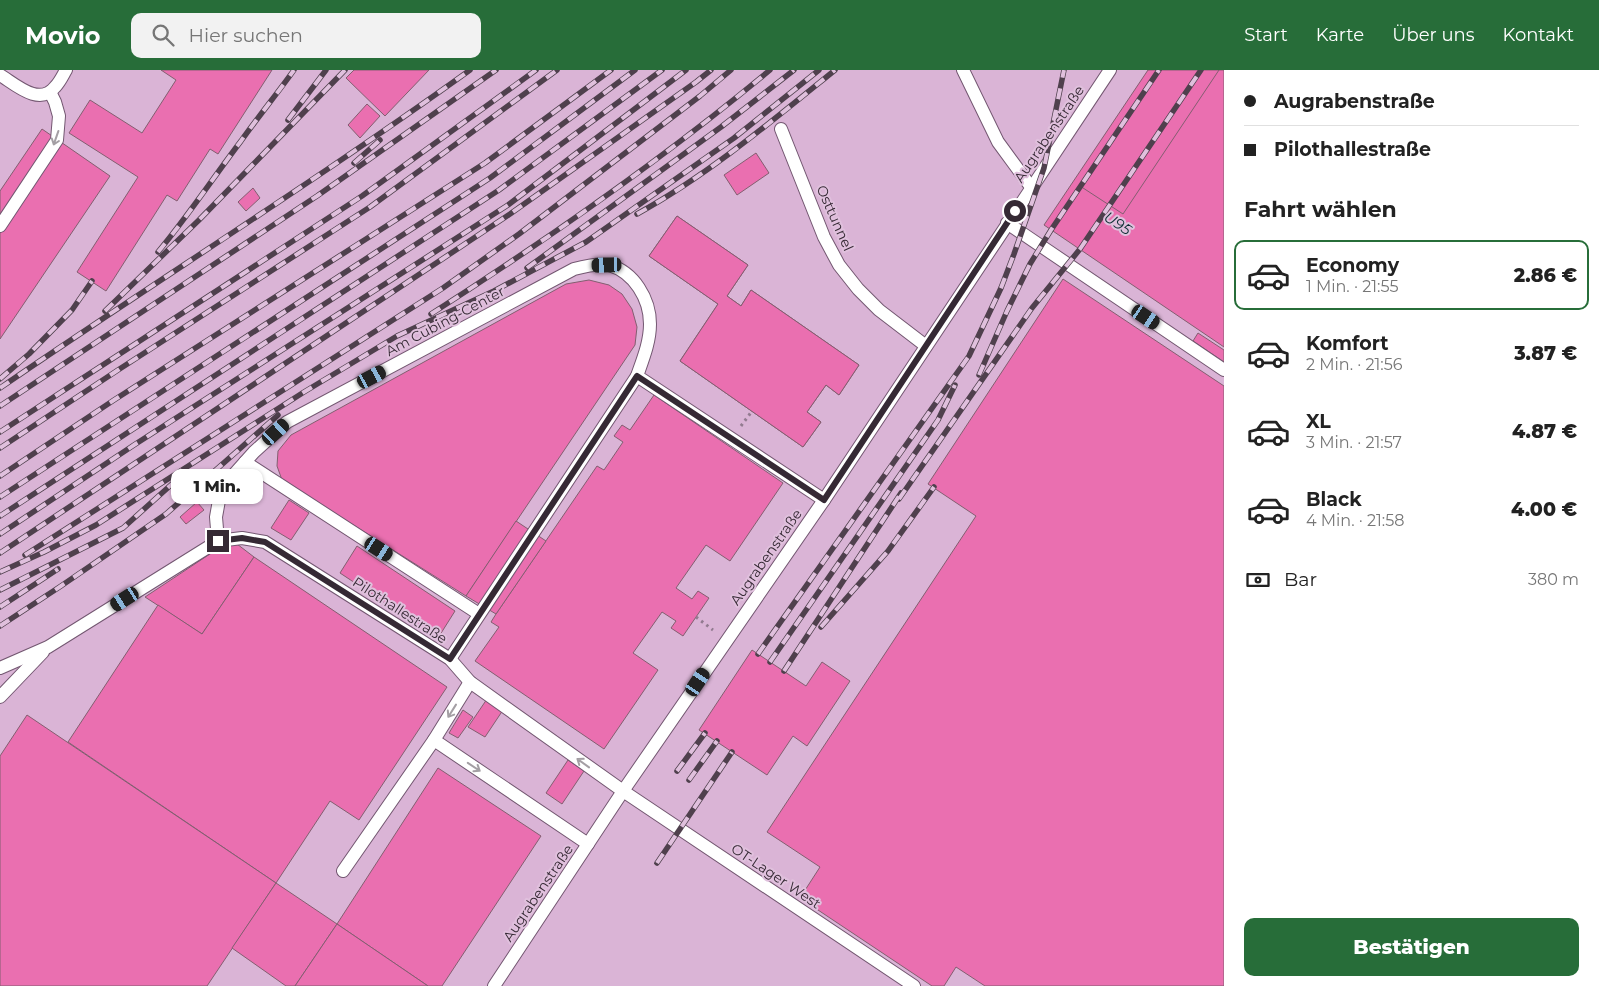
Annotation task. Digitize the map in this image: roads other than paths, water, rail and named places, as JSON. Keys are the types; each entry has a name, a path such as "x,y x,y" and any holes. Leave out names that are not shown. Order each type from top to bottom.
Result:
{"lane":[{"path":"0,75 30,94 37,96 50,92 55,88 66,70"},
{"path":"963,70 998,142 1031,187"},
{"name":"Augrabenstraße","path":"494,986 623,791 824,500 1110,70"},
{"path":"0,226 57,140 59,116 50,92"},
{"name":"Osttunnel","path":"781,129 824,237 839,265 858,289 879,310 926,346"},
{"path":"1007,223 1224,370"},
{"name":"Am Cubing-Center","path":"218,541 216,517 221,489 245,462 287,422 574,269 590,265 607,265 619,269 641,290 648,308 650,323 649,340 637,376 450,659"},
{"path":"637,376 824,500"},
{"path":"245,462 479,614"},
{"name":"Pilothallestraße","path":"218,541 242,538 265,542 450,659 470,682 623,791"},
{"path":"0,668 48,647 218,541"},
{"path":"0,697 48,647"},
{"path":"343,872 434,740 470,682"},
{"path":"434,740 588,844"},
{"name":"OT-Lager West","path":"623,791 914,986"}],"railway":[{"path":"158,252 294,70"},
{"path":"288,120 326,70"},
{"path":"105,311 199,220 345,70"},
{"path":"0,388 295,191 470,70"},
{"path":"0,406 317,196 496,70"},
{"path":"0,432 362,196 536,70"},
{"path":"0,448 370,207 557,70"},
{"path":"0,476 114,400 485,163 611,70"},
{"path":"0,497 490,178 635,70"},
{"path":"0,516 499,190 662,70"},
{"path":"0,534 134,445 508,205 686,70"},
{"path":"0,553 510,214 711,70"},
{"path":"25,555 443,288 519,234 700,96 731,70"},
{"path":"431,314 518,257 647,167 770,70"},
{"path":"527,268 721,127 794,70"},
{"path":"0,572 96,525 304,392 397,336 494,291 586,242 734,138 819,70"},
{"path":"637,214 714,165 835,70"},
{"path":"758,654 969,356 1001,288 1044,168 1064,70"},
{"path":"979,375 1030,264 1159,70"},
{"path":"899,499 1032,308 1080,249 1201,70"},
{"path":"354,163 380,140"},
{"path":"0,379 29,354 72,310 92,281"},
{"path":"770,662 938,420 955,385"},
{"path":"0,626 166,514 278,415"},
{"path":"0,590 123,528 182,475"},
{"path":"821,627 888,551 934,487"},
{"path":"784,671 901,493"},
{"path":"0,607 58,569"},
{"path":"677,771 705,733"},
{"path":"689,780 717,741"},
{"path":"657,863 732,752"}],"water label":[{"name":"U95","path":"1118,223"}]}
